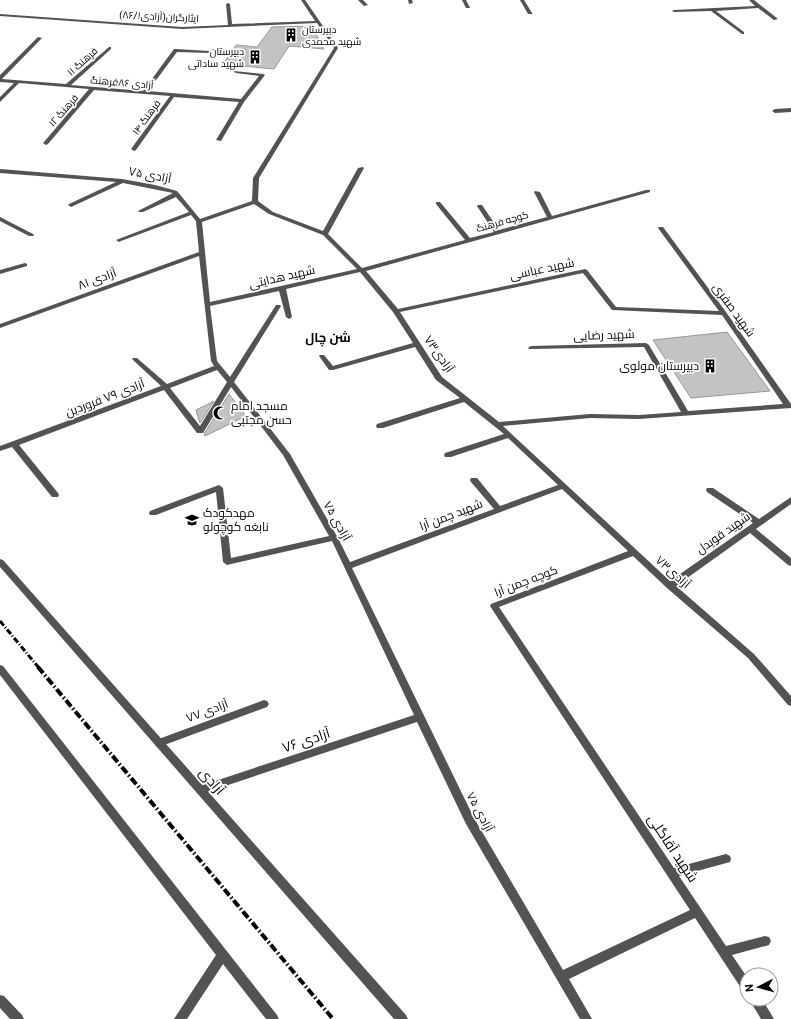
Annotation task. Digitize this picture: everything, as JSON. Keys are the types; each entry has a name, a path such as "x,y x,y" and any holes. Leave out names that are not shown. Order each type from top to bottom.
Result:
{"street":[{"path":"199,221 255,202 256,178 336,48 303,0"},
{"path":"360,0 366,5"},
{"path":"464,0 468,7"},
{"path":"522,0 530,13"},
{"path":"751,0 776,19"},
{"path":"228,4 230,26"},
{"path":"674,11 759,7"},
{"path":"712,10 742,33"},
{"name":"ایثارگران(آزادی۸۶/۱)","path":"0,15 182,28 318,22"},
{"path":"0,79 40,38"},
{"name":"فرهنگ ۱۱","path":"67,86 109,48"},
{"path":"144,93 176,50 209,52"},
{"path":"219,140 242,101 263,75 236,72"},
{"name":"آزادی ۸۶فرهنگ","path":"0,79 17,82 242,101"},
{"path":"0,100 17,82"},
{"name":"فرهنگ ۱۲","path":"46,143 93,88"},
{"name":"فرهنگ ۱۴","path":"134,149 174,95"},
{"path":"775,111 791,110"},
{"path":"325,234 361,168"},
{"name":"آزادی ۷۵","path":"0,171 122,181 175,192 199,221 214,361 286,454 334,538 470,821 586,1019"},
{"path":"71,205 122,181"},
{"name":"کوچه فرهنگ","path":"362,270 648,191"},
{"path":"537,192 550,218"},
{"path":"141,211 177,194"},
{"name":"آزادی۷۳","path":"255,202 271,213 325,234 362,270 396,311 439,378 497,424 670,586 751,656 791,702"},
{"path":"438,203 468,241"},
{"path":"480,206 498,233"},
{"path":"119,240 192,213"},
{"path":"0,219 30,236"},
{"name":"شهید صفری","path":"661,228 724,313 789,406"},
{"name":"آزادی ۸۱","path":"0,326 202,253"},
{"path":"0,272 25,265"},
{"name":"شهید هدایتی","path":"207,305 362,270"},
{"name":"شهید عباسی","path":"396,311 586,271 614,309 724,313"},
{"path":"282,288 289,317"},
{"path":"135,358 166,387 200,431 278,306"},
{"path":"322,356 331,369 417,344"},
{"name":"شهید رضایی","path":"531,348 646,345 686,414"},
{"name":"آزادی ۷۹ فروردین","path":"0,449 218,367"},
{"path":"380,426 465,399"},
{"path":"497,424 590,416 639,417 789,406"},
{"path":"448,455 509,435"},
{"path":"14,444 55,495"},
{"path":"474,480 499,510"},
{"name":"شهید چمن آرا","path":"348,566 563,486"},
{"path":"153,513 219,488 227,562 334,538"},
{"path":"710,490 759,523"},
{"name":"شهید قویدل","path":"670,586 791,500"},
{"path":"750,529 791,563"},
{"name":"کوچه چمن آرا","path":"574,727 494,606 634,552"},
{"name":"آزادی","path":"0,562 402,1019"},
{"path":"0,668 272,1019"},
{"name":"آزادی ۷۷","path":"159,743 264,704"},
{"name":"آزادی ۷۶","path":"200,790 420,717"},
{"name":"شهید آقاگلی","path":"574,727 739,975"},
{"path":"671,873 726,859"},
{"path":"562,976 697,912"},
{"path":"724,952 764,941"},
{"path":"180,1019 222,956"},
{"path":"0,1000 18,1019"},
{"path":"760,1007 768,1019"}],"building":[{"path":"312,26 324,49 289,46 274,69 223,64 236,45 257,47 272,27"},
{"name":"دبیرستان مولوی","path":"727,332 770,391 691,398 653,340"},
{"path":"229,394 246,416 205,436 204,434"},
{"path":"214,401 200,423 196,410"}],"railway":[{"path":"0,621 39,668"},
{"path":"38,667 333,1019"}],"place":[{"name":"دبیرستان شهید محمدی","path":"291,35"},
{"name":"دبیرستان شهید ساداتی","path":"255,57"},
{"name":"دبیرستان مولوی","path":"710,366"},
{"name":"مسجد امام حسن مجتبی","path":"220,413"},
{"name":"مهدکودک نابغه کوچولو","path":"192,520"}],"district":[{"name":"شن چال","path":"328,337"}]}
